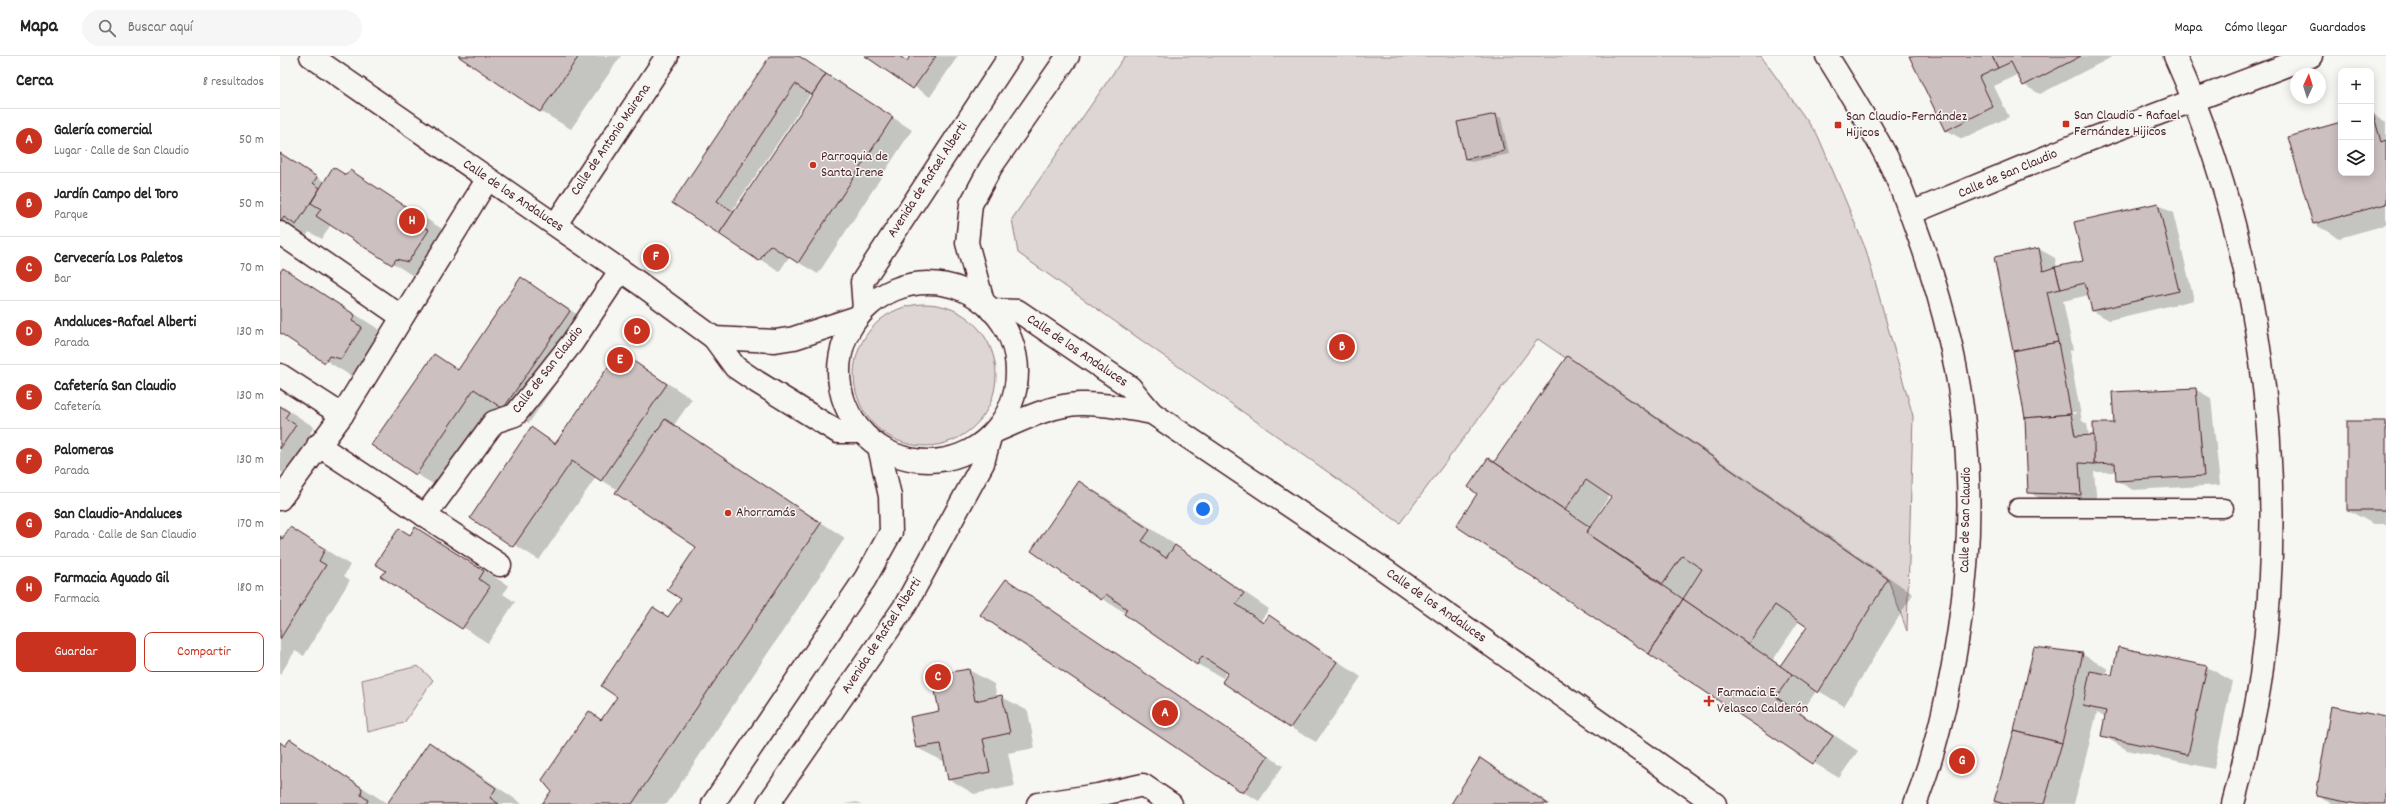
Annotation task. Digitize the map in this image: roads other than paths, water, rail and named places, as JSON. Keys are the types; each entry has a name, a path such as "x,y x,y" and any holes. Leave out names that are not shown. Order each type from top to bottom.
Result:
{"street":[{"name":"Calle de los Andaluces","path":"311,56 487,180 556,224 714,338 735,367 838,432 861,432"},
{"name":"Calle de Antonio Mairena","path":"556,224 667,56"},
{"name":"Avenida de Rafael Alberti","path":"861,313 862,282 1010,56"},
{"path":"861,313 844,340 838,365 839,387 846,409 861,432 879,447 899,457 921,462 949,460 971,451 993,434 1008,412 1015,392 1017,374 1012,342 1004,327 987,306 967,243 971,204 991,167 1068,56"},
{"name":"Calle de San Claudio","path":"1827,56 1886,156 1911,213 1933,275 1950,338 1964,410 1970,498 1965,586 1953,668 1933,749 1915,804"},
{"path":"2175,56 2195,100 2239,242 2254,316 2269,429 2272,508 2269,593 2261,677 2246,751 2233,804"},
{"name":"Calle de San Claudio","path":"1911,213 2078,144 2311,56"},
{"path":"280,499 318,445 342,416 487,180"},
{"path":"280,233 402,317"},
{"name":"Calle de San Claudio","path":"425,516 494,422 515,415 520,409 572,343 620,271"},
{"path":"714,338 775,341 794,338 861,313 885,294 905,286 930,283 955,288 987,306"},
{"name":"Calle de los Andaluces","path":"987,306 1018,311 1130,387 1152,413 1379,566 1715,804"},
{"path":"280,375 342,416"},
{"name":"Calle de los Andaluces","path":"993,434 1042,412 1079,404 1152,413"},
{"name":"Avenida de Rafael Alberti","path":"768,804 905,606 983,463 993,434"},
{"path":"318,445 500,565"},
{"path":"713,804 866,580 891,532 890,496 879,447"},
{"path":"2018,508 2224,508"},
{"path":"1038,804 1098,799 1143,785 1171,804"}],"place":[{"name":"San Claudio - Rafael Fernández Hijicos","path":"2066,124"},
{"name":"San Claudio-Fernández Hijicos","path":"1838,125"},
{"name":"Parroquia de Santa Irene","path":"813,165"},
{"name":"Farmacia Aguado Gil","path":"412,221"},
{"name":"Palomeras","path":"656,257"},
{"name":"Andaluces-Rafael Alberti","path":"637,331"},
{"name":"Jardín Campo del Toro","path":"1342,347"},
{"name":"Cafetería San Claudio","path":"620,360"},
{"name":"Ahorramás","path":"728,513"},
{"name":"Cervecería Los Paletos","path":"938,677"},
{"name":"Farmacia E. Velasco Calderón","path":"1709,701"},
{"name":"Galería comercial","path":"1165,713"},
{"name":"San Claudio-Andaluces","path":"1962,761"}]}
